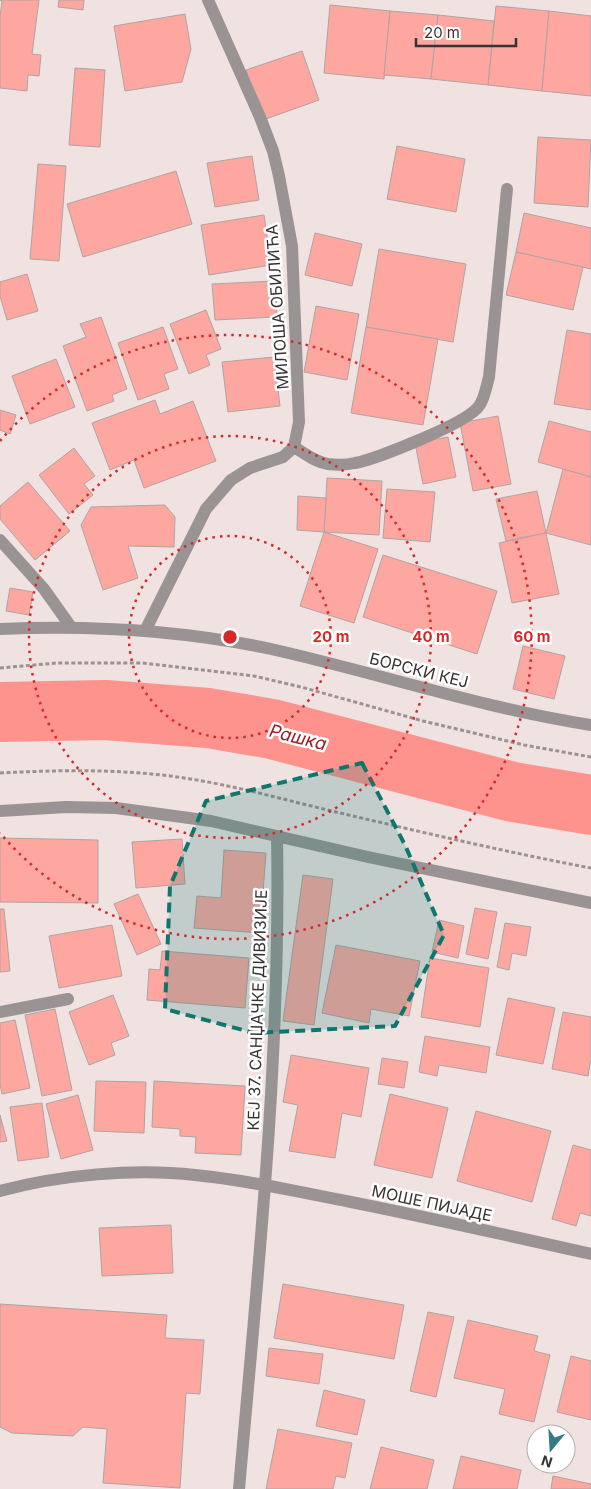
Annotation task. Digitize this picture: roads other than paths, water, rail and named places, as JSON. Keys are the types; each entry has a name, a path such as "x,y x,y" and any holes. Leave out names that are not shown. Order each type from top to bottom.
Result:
{"street":[{"name":"МИЛОША ОБИЛИЋА","path":"208,0 241,72 273,151 288,218 292,246 300,404 294,447"},
{"path":"145,631 202,516 219,493 232,480 250,468 283,456 294,447 325,464 340,465 379,457 468,416 479,407 485,394 489,377 507,189"},
{"path":"0,540 44,589 71,627"},
{"name":"БОРСКИ КЕЈ","path":"0,628 71,627 145,631 222,640 270,649 515,711 591,725"},
{"path":"0,811 116,808 211,821 368,857 591,903"},
{"name":"КЕЈ 37. САНЏАЧКЕ ДИВИЗИЈЕ","path":"265,1185 276,1014 277,836"},
{"path":"0,1012 68,999"},
{"name":"МОШЕ ПИЈАДЕ","path":"0,1191 57,1179 150,1173 194,1174 265,1185 429,1218 591,1254"},
{"path":"239,1489 265,1185"}],"waterway":[{"name":"Рашка","path":"0,712 105,710 208,718 272,729 513,792 591,805"}]}
